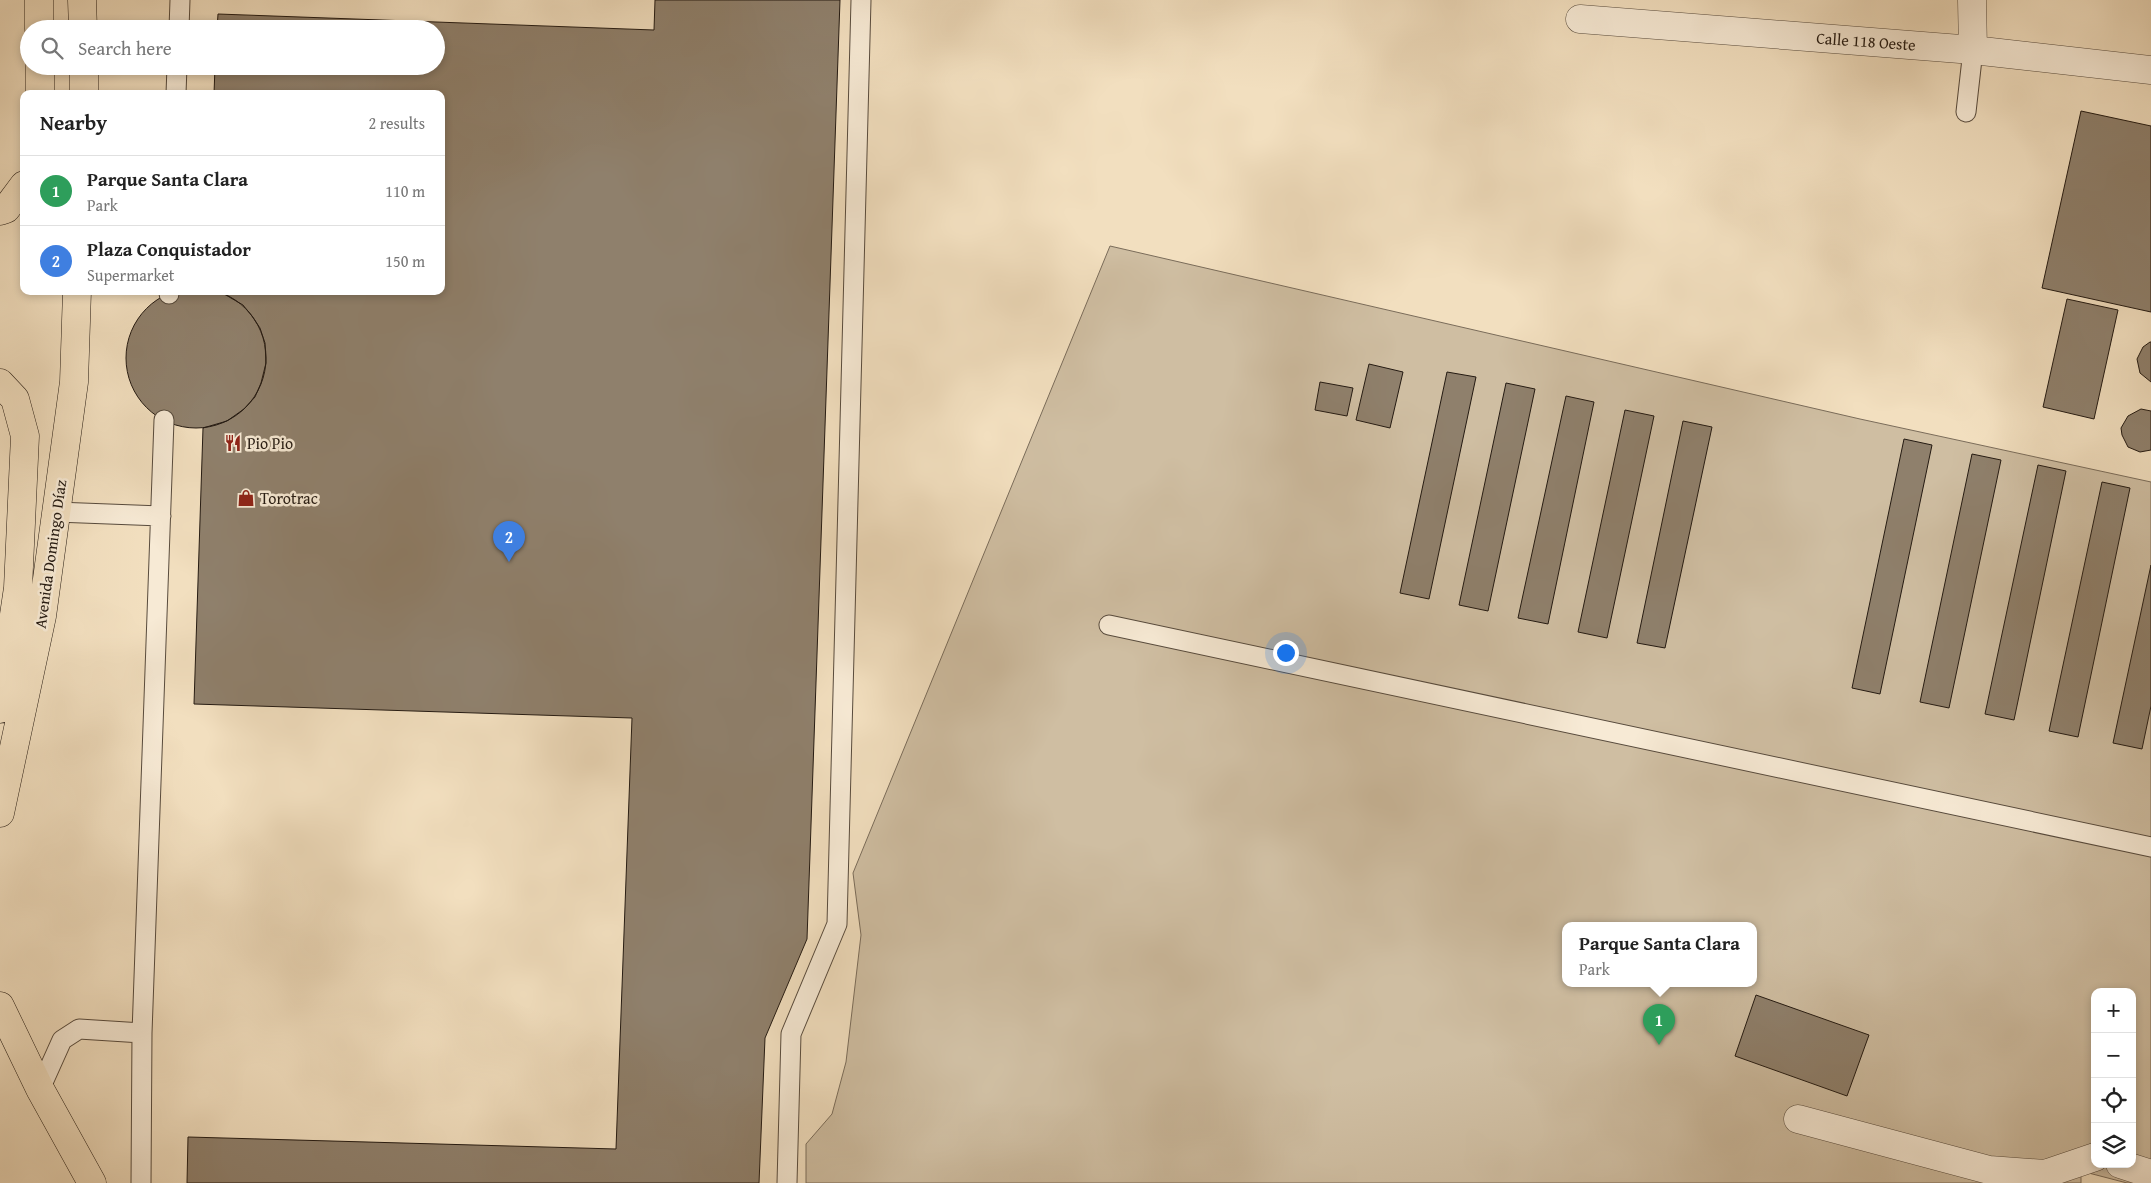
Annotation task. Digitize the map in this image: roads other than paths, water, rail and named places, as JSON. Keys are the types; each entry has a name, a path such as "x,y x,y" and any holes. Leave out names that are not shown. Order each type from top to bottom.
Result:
{"main road":[{"path":"39,0 39,20"},
{"path":"82,0 83,20"},
{"path":"40,75 40,90"},
{"path":"84,75 84,90"},
{"path":"0,211 6,209 20,190"},
{"name":"Avenida Domingo Díaz","path":"0,813 42,616 74,382 77,295"},
{"path":"0,383 15,399 25,436 18,588 0,709"},
{"path":"0,1006 40,1088 92,1183"}],"street":[{"path":"1972,0 1973,50"},
{"name":"Calle 118 Oeste","path":"1580,20 1973,50 2151,70"},
{"path":"1798,1119 1989,1170 2045,1174 2091,1159"},
{"path":"2132,1168 2151,1174"}],"lane":[{"path":"179,20 180,0"},
{"path":"787,1183 791,1034 837,924 861,0"},
{"path":"1966,112 1973,50"},
{"path":"176,90 177,75"},
{"path":"141,1183 142,1033 164,420"},
{"path":"56,512 161,516"},
{"path":"1108,625 2151,847"},
{"path":"40,1088 62,1040 79,1029 142,1033"}],"place":[{"name":"Pio Pio","path":"233,443"},
{"name":"Torotrac","path":"246,498"},
{"name":"Plaza Conquistador","path":"509,562"},
{"name":"Parque Santa Clara","path":"1659,1045"}]}
